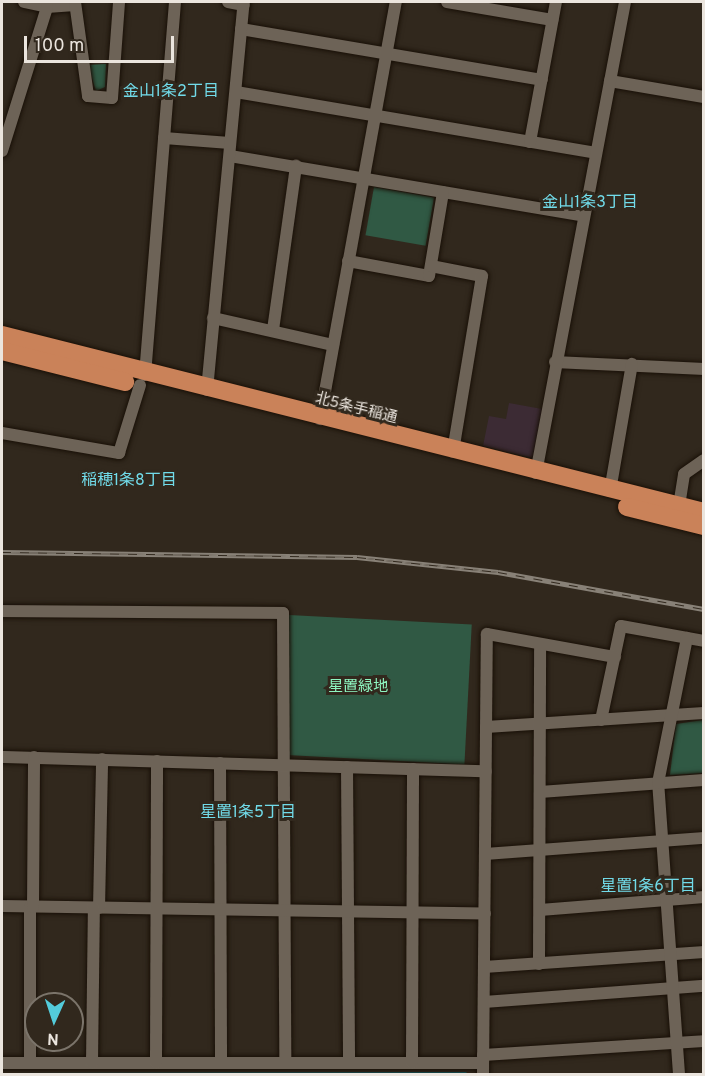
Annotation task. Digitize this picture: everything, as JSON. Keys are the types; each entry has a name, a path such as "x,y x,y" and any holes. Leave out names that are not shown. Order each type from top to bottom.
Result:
{"highway":[{"name":"北5条手稲通","path":"2,334 142,380 207,390 536,473 704,512"},
{"name":"北5条手稲通","path":"2,351 142,380 704,526"}],"street":[{"path":"24,2 47,8 75,3 88,96 112,98 119,2"},
{"path":"2,434 119,453 142,380 175,2"},
{"path":"207,390 244,3 228,2"},
{"path":"320,419 396,2"},
{"path":"447,2 552,20"},
{"path":"530,142 556,2"},
{"path":"536,473 555,362 625,2"},
{"path":"2,151 47,8"},
{"path":"242,29 542,80"},
{"path":"610,81 704,97"},
{"path":"236,92 596,153"},
{"path":"164,138 230,143"},
{"path":"230,156 583,216"},
{"path":"273,330 296,166"},
{"path":"348,261 429,276 443,192"},
{"path":"431,266 482,276 453,452"},
{"path":"213,318 333,345"},
{"path":"555,362 704,369"},
{"path":"610,491 632,364"},
{"path":"679,506 684,474 704,460"},
{"path":"2,610 283,613 285,1063"},
{"path":"602,720 621,626 704,641"},
{"path":"483,1064 487,634 615,657"},
{"path":"679,1074 660,841 658,783 687,638"},
{"path":"539,964 543,849 539,725 540,644"},
{"path":"486,727 704,713"},
{"path":"2,757 486,771"},
{"path":"30,1063 34,757"},
{"path":"92,1063 102,759"},
{"path":"156,1063 157,761"},
{"path":"220,763 221,1063"},
{"path":"347,768 349,1063"},
{"path":"412,1063 413,769"},
{"path":"540,792 704,780"},
{"path":"485,854 704,838"},
{"path":"540,910 704,897"},
{"path":"2,906 485,914"},
{"path":"484,967 704,952"},
{"path":"484,1002 704,986"},
{"path":"5,1067 30,1063 483,1064 704,1041"}],"shaded area":[{"path":"509,403 542,409 533,458 483,446 489,416 506,419"}],"green space":[{"path":"106,64 105,87 96,91 88,65"},
{"path":"374,187 434,198 426,246 365,235"},
{"name":"星置緑地","path":"289,615 472,625 464,764 282,755"},
{"path":"703,720 703,773 670,775 676,724"}],"waterway":[{"path":"2,1074 465,1073"}],"railway":[{"path":"2,552 357,557 498,572 704,609"}],"district":[{"name":"金山1条2丁目","path":"171,92"},
{"name":"金山1条3丁目","path":"590,203"},
{"name":"稲穂1条8丁目","path":"129,481"},
{"name":"星置1条5丁目","path":"248,813"},
{"name":"星置1条6丁目","path":"648,887"}]}
